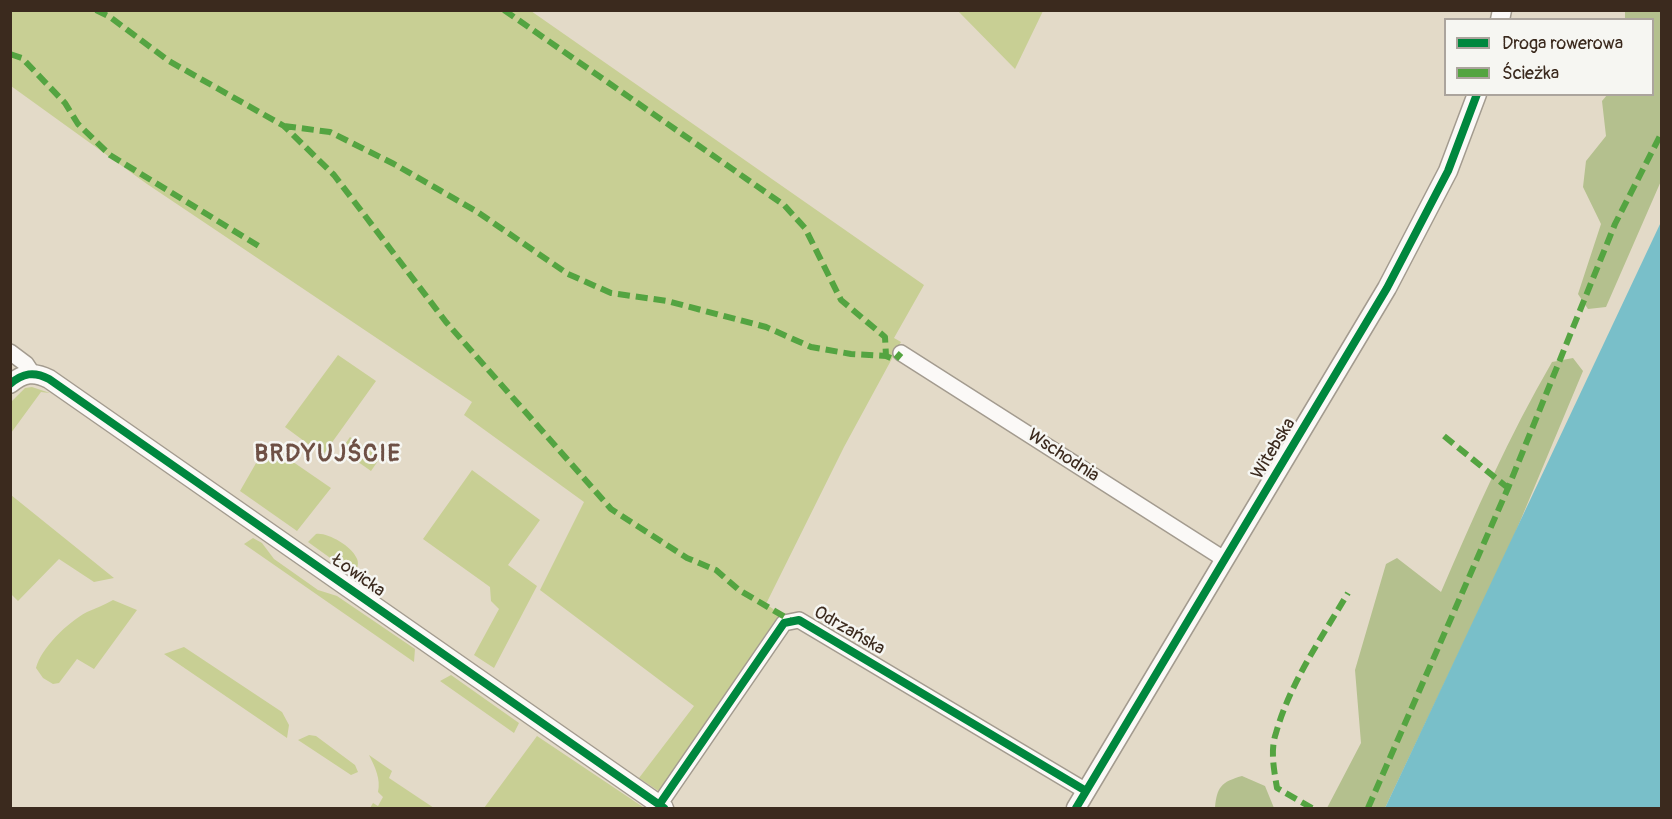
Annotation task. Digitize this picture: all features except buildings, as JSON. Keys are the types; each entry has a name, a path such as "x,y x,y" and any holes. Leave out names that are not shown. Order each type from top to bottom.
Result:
{"street":[{"name":"Witebska","path":"1076,808 1349,354 1423,222 1459,147 1476,96"},
{"name":"Łowicka","path":"10,352 26,364 32,374 49,379 662,807"},
{"name":"Wschodnia","path":"901,353 1224,560"},
{"path":"10,384 21,376 32,374"},
{"name":"Odrzańska","path":"662,807 784,623 800,620 1086,791"}],"green space":[{"path":"11,11 531,11 924,285 894,338 901,342 844,447 766,604 783,616 774,622 660,792 639,778 694,706 540,590 584,502 464,415 472,402 147,184 11,86"},
{"path":"958,11 1043,11 1015,69"},
{"path":"1625,11 1661,11 1661,181 1606,307 1588,309 1578,294 1601,224 1583,187 1586,161 1606,136 1602,101 1606,96 1654,96 1654,18 1625,18"},
{"path":"338,355 376,381 323,455 285,427"},
{"path":"1573,358 1583,371 1511,543 1385,808 1327,808 1361,743 1355,670 1386,564 1397,558 1441,592 1507,446 1536,390 1552,362"},
{"path":"32,387 50,393 41,392 11,433 11,402 25,388"},
{"path":"350,437 380,458 371,471 341,450"},
{"path":"267,444 331,488 297,531 240,491"},
{"path":"472,470 540,520 508,565 537,586 494,668 474,655 499,609 491,601 490,587 423,539"},
{"path":"11,495 114,578 94,582 59,559 18,601 11,594"},
{"path":"316,534 332,537 353,553 358,564 354,575 308,542"},
{"path":"253,538 262,543 274,559 318,590 337,596 415,649 414,662 244,544"},
{"path":"113,600 137,610 94,669 77,659 59,683 53,684 43,678 36,668 43,652 56,636 80,616"},
{"path":"184,647 282,712 289,725 287,738 164,654"},
{"path":"451,675 519,723 514,733 440,681"},
{"path":"309,735 316,736 355,765 358,772 351,775 298,740"},
{"path":"537,736 643,807 643,808 484,808"},
{"path":"369,755 392,771 389,778 434,808 370,808 373,803 378,806 383,797 378,792 378,778"},
{"path":"1242,776 1265,786 1274,808 1215,808 1221,786"}],"water":[{"path":"1661,222 1661,808 1385,808"}],"marked path":[{"path":"96,10 110,17 169,61 284,126 334,175 446,322 611,509 687,558 716,570 739,590 790,620"},
{"path":"504,10 784,205 805,228 841,300 885,337 886,356"},
{"path":"10,54 22,58 65,103 78,124 110,155 262,248"},
{"path":"284,126 330,132 394,164 476,211 568,274 611,293 667,301 766,327 811,347 851,354 886,356 895,360 901,353"},
{"path":"1368,808 1508,488 1615,224 1662,132"},
{"path":"1444,436 1508,488"},
{"path":"1312,808 1277,788 1273,760 1274,740 1282,714 1298,678 1348,593"}],"cycle path":[{"path":"1076,808 1387,288 1448,171 1476,96"},
{"path":"10,384 19,377 29,374 49,379 664,808"},
{"path":"659,805 784,623 799,620 1086,791"}],"district":[{"name":"BRDYUJŚCIE","path":"328,455"}]}
